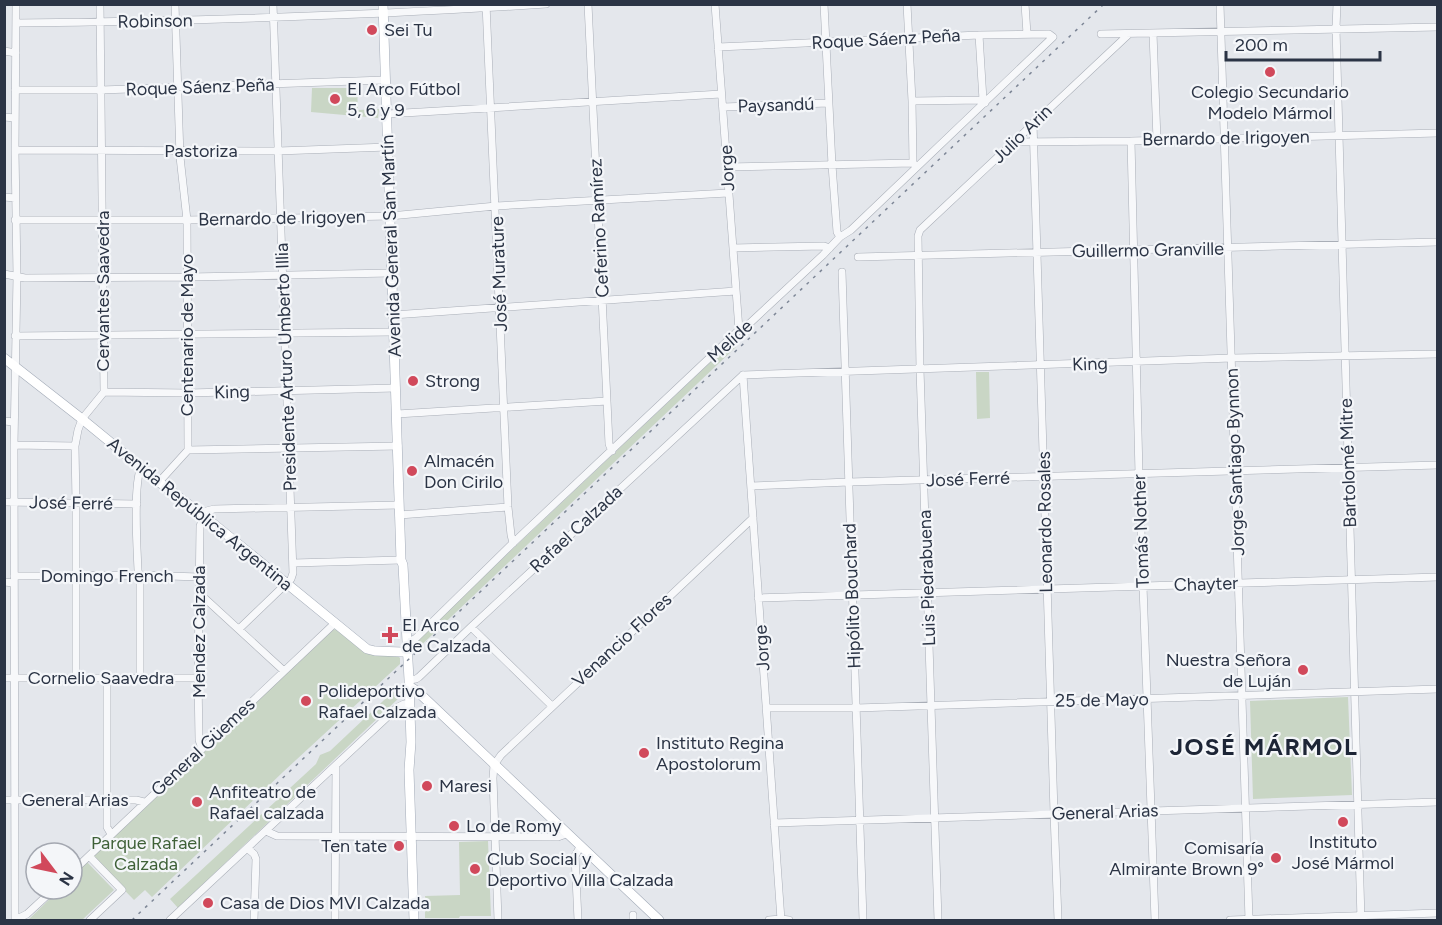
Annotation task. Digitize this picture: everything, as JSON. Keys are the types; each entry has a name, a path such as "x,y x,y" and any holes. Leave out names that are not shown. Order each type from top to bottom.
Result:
{"main road":[{"name":"Avenida General San Martín","path":"383,9 398,446 401,560 399,566 409,683 411,742 409,770"},
{"name":"Avenida República Argentina","path":"4,358 82,418 367,649 375,651 405,648"},
{"name":"Avenida General San Martín","path":"405,648 404,704 409,770 414,921"},
{"path":"409,683 659,921"}],"street":[{"path":"16,4 14,917 26,917 42,901"},
{"name":"Cervantes Saavedra","path":"75,678 75,446 82,418 104,392 100,4"},
{"name":"Centenario de Mayo","path":"175,4 180,151 187,220 188,450"},
{"name":"Presidente Arturo Umberto Illia","path":"273,4 293,563 292,576 287,583"},
{"name":"Robinson","path":"16,23 273,19 383,9 546,4"},
{"name":"Ceferino Ramírez","path":"588,4 609,444 612,451"},
{"name":"Jorge","path":"715,4 739,330"},
{"path":"824,4 832,165 837,232 840,237"},
{"path":"727,167 915,165 907,4"},
{"path":"1025,4 1027,34"},
{"name":"Jorge Santiago Bynnon","path":"1220,4 1249,920"},
{"name":"Bartolomé Mitre","path":"1337,4 1341,244 1361,918"},
{"name":"José Murature","path":"486,7 508,507 513,543"},
{"path":"1101,34 1437,27"},
{"path":"1153,33 1157,140"},
{"name":"Roque Sáenz Peña","path":"718,47 979,35 1048,34 1053,37"},
{"name":"Julio Arin","path":"918,236 920,230 1129,34"},
{"path":"912,101 984,101 979,35"},
{"name":"Melide","path":"405,648 513,543 739,330 750,323 840,237 851,230 915,165 1053,37"},
{"path":"4,51 16,52"},
{"name":"Roque Sáenz Peña","path":"15,90 101,90 385,80"},
{"path":"387,114 721,94"},
{"name":"Paysandú","path":"723,107 828,103"},
{"path":"4,117 15,118"},
{"name":"Leonardo Rosales","path":"1033,123 1058,921"},
{"name":"Bernardo de Irigoyen","path":"1014,142 1437,133"},
{"name":"Tomás Nother","path":"1131,141 1139,474 1155,921"},
{"name":"Pastoriza","path":"15,150 278,151 388,147"},
{"name":"Bernardo de Irigoyen","path":"15,220 187,220 390,216 496,206 728,193"},
{"path":"4,197 15,198"},
{"name":"Luis Piedrabuena","path":"918,236 920,369 938,921"},
{"name":"Guillermo Granville","path":"858,257 1437,242"},
{"path":"733,248 824,246 830,248"},
{"name":"Hipólito Bouchard","path":"842,272 863,921"},
{"path":"4,274 25,278 391,273"},
{"path":"393,315 736,291"},
{"path":"15,336 393,332"},
{"name":"King","path":"743,375 1232,358 1437,354"},
{"name":"Jorge","path":"743,375 774,823 784,920"},
{"name":"Rafael Calzada","path":"409,683 420,677 743,375"},
{"name":"King","path":"104,392 188,393 396,388"},
{"path":"397,414 607,401"},
{"path":"4,421 14,422"},
{"path":"14,445 75,446"},
{"path":"159,482 188,450 398,446"},
{"name":"José Ferré","path":"751,486 1437,465"},
{"path":"140,677 137,504 138,477 141,467"},
{"name":"José Ferré","path":"4,502 137,504"},
{"path":"201,514 214,508 399,504"},
{"path":"399,515 508,507"},
{"name":"Mendez Calzada","path":"201,514 198,678 199,740 202,748"},
{"name":"Venancio Flores","path":"495,765 501,755 552,705 753,518"},
{"path":"293,563 401,560"},
{"name":"Domingo French","path":"4,582 14,579 76,576 199,577"},
{"name":"Chayter","path":"759,598 1437,577"},
{"path":"239,629 287,583"},
{"path":"199,593 284,671"},
{"name":"General Güemes","path":"84,861 335,623"},
{"path":"471,627 552,705"},
{"name":"Cornelio Saavedra","path":"4,678 198,678"},
{"path":"107,678 106,827 111,834"},
{"name":"25 de Mayo","path":"766,708 856,708 1437,689"},
{"path":"171,920 398,707 404,704"},
{"path":"335,921 336,765"},
{"path":"495,765 493,778 498,921"},
{"name":"General Arias","path":"4,800 136,800 144,802"},
{"name":"General Arias","path":"774,823 1437,802"},
{"path":"266,831 277,836 558,837 566,834"},
{"path":"578,921 575,856 580,847"},
{"path":"248,849 254,854 255,859 254,921"},
{"path":"89,856 122,890 90,921"},
{"path":"1230,921 1361,918 1437,913"},
{"path":"769,921 784,920"}],"green space":[{"name":"El Arco Fútbol 5, 6 y 9","path":"312,88 357,88 358,110 379,109 378,118 311,112"},
{"path":"735,339 736,347 413,653 412,644"},
{"path":"976,372 989,372 990,418 977,419"},
{"name":"Parque Rafael Calzada","path":"332,629 338,630 372,654 398,656 400,664 152,897 145,890 134,900 95,860 93,855"},
{"path":"400,685 401,696 178,908 170,899 316,764 320,755 330,751"},
{"path":"1348,697 1352,795 1253,799 1250,701"},
{"name":"Club Social y Deportivo Villa Calzada","path":"488,841 491,916 425,918 425,896 460,895 459,842"},
{"path":"87,862 114,890 82,920 28,920 48,901 84,901 84,865"}],"railway":[{"path":"132,920 1104,4"}],"place":[{"name":"Sei Tu","path":"372,30"},
{"name":"Colegio Secundario Modelo Mármol","path":"1270,72"},
{"name":"El Arco Fútbol 5, 6 y 9","path":"335,99"},
{"name":"Strong","path":"413,381"},
{"name":"Almacén Don Cirilo","path":"412,471"},
{"name":"El Arco de Calzada","path":"390,635"},
{"name":"Nuestra Señora de Luján","path":"1303,670"},
{"name":"Polideportivo Rafael Calzada","path":"306,701"},
{"name":"Instituto Regina Apostolorum","path":"644,753"},
{"name":"Maresi","path":"427,786"},
{"name":"Anfiteatro de Rafael calzada","path":"197,802"},
{"name":"Instituto José Mármol","path":"1343,822"},
{"name":"Lo de Romy","path":"454,826"},
{"name":"Ten tate","path":"399,846"},
{"name":"Comisaría Almirante Brown 9°","path":"1276,858"},
{"name":"Club Social y Deportivo Villa Calzada","path":"475,869"},
{"name":"Casa de Dios MVI Calzada","path":"208,903"}],"district":[{"name":"JOSÉ MÁRMOL","path":"1264,747"}]}
